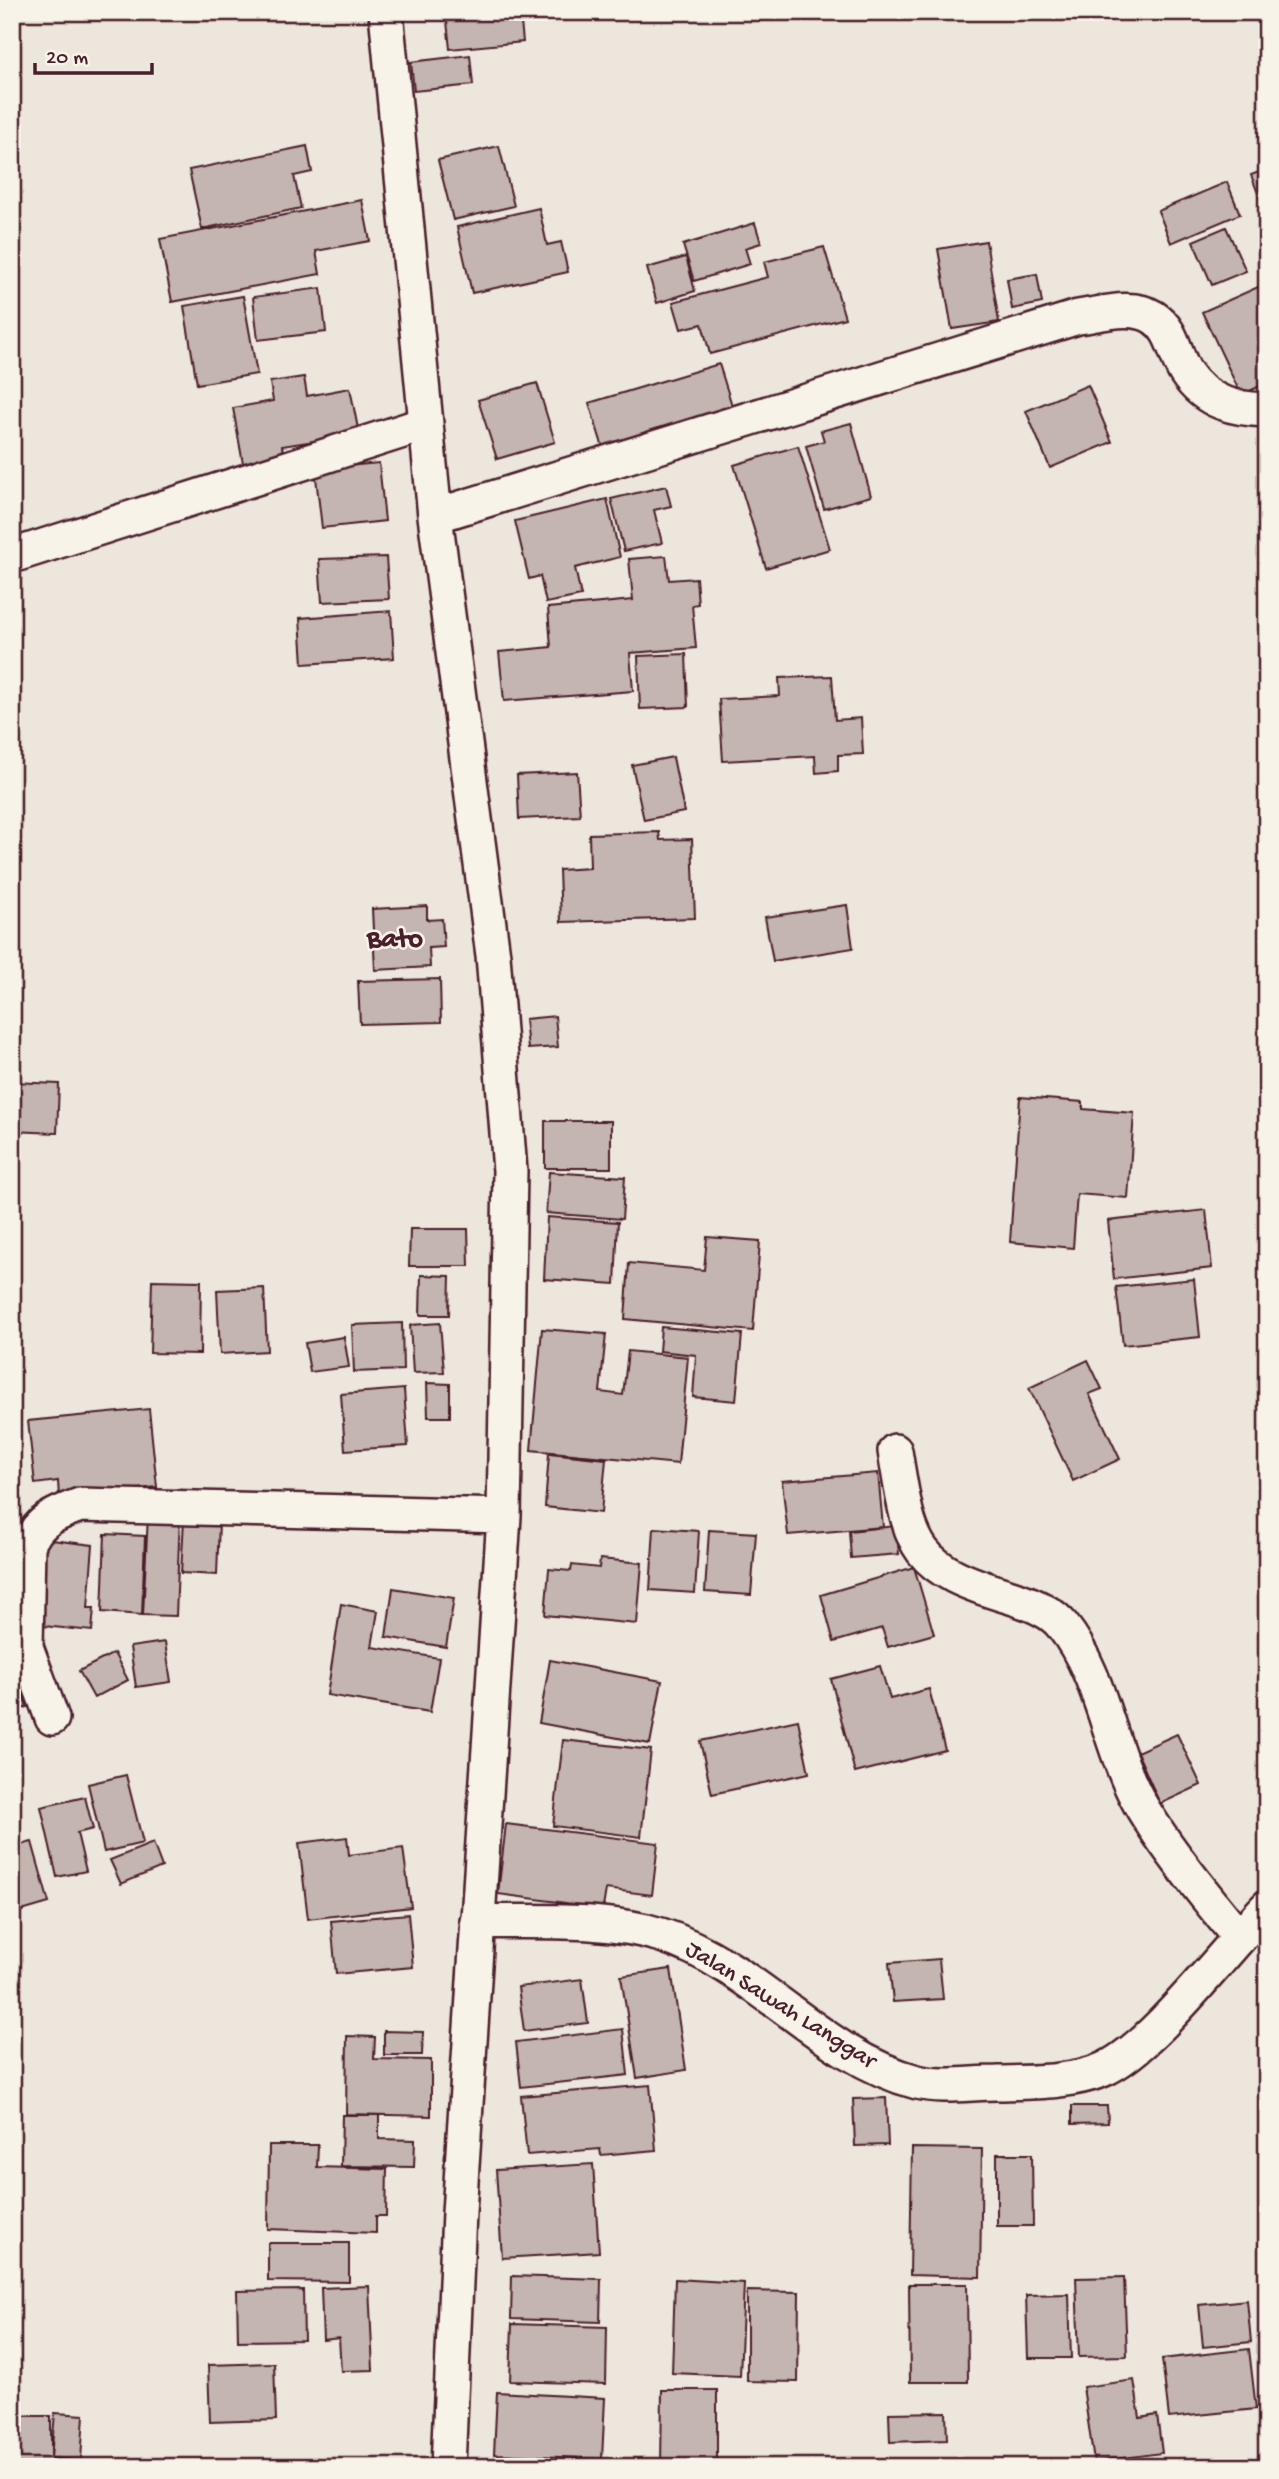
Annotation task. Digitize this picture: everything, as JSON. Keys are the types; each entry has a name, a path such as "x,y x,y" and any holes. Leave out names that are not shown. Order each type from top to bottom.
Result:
{"street":[{"path":"386,12 435,516 493,954 510,1171 504,1516 477,1921 448,2467"},
{"path":"435,516 1078,317 1126,310 1153,317 1172,338 1186,373 1211,397 1236,410 1267,410"},
{"path":"12,556 425,424"},
{"path":"895,1451 906,1520 924,1556 950,1577 1026,1602 1060,1622 1085,1659 1140,1804 1238,1937"},
{"path":"52,1718 26,1647 28,1546 33,1532 45,1520 61,1512 80,1506 504,1516"},
{"name":"Jalan Sawah Langgar","path":"477,1921 597,1924 660,1935 733,1971 841,2049 874,2067 920,2083 1058,2080 1102,2070 1144,2042 1267,1907"}],"building":[{"path":"446,12 520,12 523,42 450,49"},
{"path":"470,55 473,85 414,91 411,62"},
{"path":"307,146 312,172 294,176 301,208 202,229 189,170"},
{"path":"499,146 514,206 453,220 438,160"},
{"path":"1267,169 1267,208 1264,209 1251,175"},
{"path":"1227,182 1240,214 1171,243 1158,211"},
{"path":"362,200 370,241 316,251 320,274 172,302 160,239"},
{"path":"539,208 547,245 561,242 568,272 472,293 457,227"},
{"path":"755,223 761,243 745,248 750,264 694,281 683,245"},
{"path":"1226,227 1246,271 1212,285 1193,241"},
{"path":"986,241 999,322 952,329 938,249"},
{"path":"824,247 845,318 710,354 702,324 681,329 673,302 768,277 764,262"},
{"path":"686,257 695,291 657,303 647,268"},
{"path":"1037,274 1042,303 1012,309 1007,279"},
{"path":"1267,283 1267,383 1241,395 1202,312"},
{"path":"321,288 326,332 258,340 253,297"},
{"path":"243,296 257,374 197,384 184,306"},
{"path":"719,364 735,415 605,454 589,403"},
{"path":"304,377 307,396 350,388 359,434 282,446 285,462 244,469 233,408 273,401 270,382"},
{"path":"537,383 555,442 497,459 478,400"},
{"path":"1088,385 1112,442 1050,468 1026,411"},
{"path":"851,423 871,496 824,509 806,446 824,441 821,431"},
{"path":"798,446 830,549 766,568 734,465"},
{"path":"379,463 385,521 322,528 315,469"},
{"path":"666,486 671,506 654,510 662,543 624,551 611,499"},
{"path":"607,499 620,557 575,568 581,596 546,603 540,576 529,579 515,521"},
{"path":"666,556 669,580 696,578 698,604 692,605 696,648 630,653 633,691 504,701 499,652 551,647 548,608 633,600 629,559"},
{"path":"386,557 389,599 322,602 319,559"},
{"path":"391,611 394,658 303,664 300,618"},
{"path":"686,654 688,707 640,709 638,656"},
{"path":"832,676 835,720 861,718 863,754 838,755 838,771 816,773 815,756 723,761 719,699 780,696 779,678"},
{"path":"673,757 684,812 644,820 632,765"},
{"path":"577,772 580,816 519,819 517,775"},
{"path":"659,832 660,840 692,839 695,918 561,922 559,870 590,868 589,834"},
{"path":"847,905 853,948 773,961 765,917"},
{"path":"427,906 427,920 442,919 444,947 429,948 430,967 375,970 372,909"},
{"path":"440,979 441,1022 360,1024 358,981"},
{"path":"555,1016 558,1047 528,1049 525,1019"},
{"path":"12,1082 59,1084 57,1133 12,1131"},
{"path":"1020,1097 1083,1102 1083,1109 1134,1113 1128,1198 1077,1194 1073,1248 1010,1242"},
{"path":"545,1121 611,1121 611,1168 545,1168"},
{"path":"549,1172 625,1177 622,1219 546,1213"},
{"path":"1206,1210 1212,1268 1114,1279 1108,1221"},
{"path":"547,1217 618,1222 615,1284 544,1279"},
{"path":"410,1229 468,1229 469,1266 409,1266"},
{"path":"707,1237 760,1241 753,1331 625,1319 629,1263 704,1270"},
{"path":"421,1275 450,1276 449,1315 420,1315"},
{"path":"1194,1279 1200,1337 1123,1345 1116,1287"},
{"path":"152,1280 201,1281 200,1354 150,1353"},
{"path":"264,1288 267,1351 220,1354 217,1290"},
{"path":"402,1323 403,1370 354,1372 352,1325"},
{"path":"440,1323 444,1372 413,1373 410,1325"},
{"path":"661,1327 742,1334 736,1401 693,1397 696,1355 659,1351"},
{"path":"542,1329 606,1334 600,1392 623,1395 628,1351 688,1357 678,1464 531,1450"},
{"path":"344,1337 349,1367 310,1372 305,1343"},
{"path":"1088,1360 1102,1389 1089,1394 1120,1459 1073,1481 1029,1388"},
{"path":"427,1383 450,1384 450,1417 428,1417"},
{"path":"404,1389 408,1446 345,1450 341,1394"},
{"path":"149,1409 157,1487 59,1497 58,1481 35,1484 28,1421"},
{"path":"549,1453 606,1459 601,1513 545,1507"},
{"path":"878,1473 883,1527 788,1535 782,1481"},
{"path":"148,1515 180,1516 176,1616 143,1615"},
{"path":"184,1520 219,1522 217,1575 181,1573"},
{"path":"896,1526 899,1554 851,1558 849,1531"},
{"path":"654,1528 699,1531 695,1593 650,1590"},
{"path":"709,1530 756,1533 751,1595 705,1592"},
{"path":"105,1534 145,1536 142,1615 102,1612"},
{"path":"43,1539 93,1545 88,1608 94,1608 92,1631 34,1625"},
{"path":"600,1559 642,1563 637,1624 545,1615 549,1569 571,1571 572,1565 599,1568"},
{"path":"914,1567 934,1634 888,1647 882,1628 834,1642 821,1595"},
{"path":"393,1588 454,1598 446,1647 386,1637"},
{"path":"341,1604 378,1611 372,1647 439,1658 430,1712 327,1695"},
{"path":"165,1642 171,1682 136,1687 130,1647"},
{"path":"114,1653 128,1680 94,1698 79,1671"},
{"path":"550,1660 662,1681 650,1744 539,1723"},
{"path":"12,1662 27,1707 12,1712"},
{"path":"880,1666 890,1699 929,1689 945,1750 855,1773 831,1679"},
{"path":"798,1720 809,1773 712,1794 700,1741"},
{"path":"1177,1734 1201,1785 1160,1804 1137,1752"},
{"path":"563,1740 651,1750 641,1837 553,1826"},
{"path":"126,1775 143,1843 104,1852 88,1784"},
{"path":"85,1797 93,1829 77,1833 86,1871 57,1877 41,1807"},
{"path":"506,1824 658,1843 652,1895 606,1889 603,1908 498,1894"},
{"path":"347,1837 349,1855 403,1848 411,1907 308,1919 299,1843"},
{"path":"32,1842 49,1903 15,1913 12,1847"},
{"path":"153,1843 162,1867 121,1884 110,1860"},
{"path":"408,1914 413,1967 336,1974 331,1921"},
{"path":"939,1959 943,1999 893,2002 889,1963"},
{"path":"671,1969 686,2070 637,2078 621,1976"},
{"path":"582,1979 588,2023 524,2031 518,1987"},
{"path":"623,2029 628,2075 521,2087 516,2042"},
{"path":"384,2031 423,2032 422,2055 384,2055"},
{"path":"347,2036 375,2037 374,2059 431,2060 431,2116 346,2114"},
{"path":"650,2085 656,2150 601,2155 600,2149 527,2155 521,2096"},
{"path":"886,2098 888,2145 855,2146 853,2099"},
{"path":"1072,2106 1107,2106 1108,2123 1072,2124"},
{"path":"342,2115 379,2115 379,2139 415,2140 414,2167 341,2166"},
{"path":"269,2145 318,2145 317,2167 387,2169 386,2216 376,2216 376,2233 268,2229"},
{"path":"912,2148 982,2149 980,2277 910,2275"},
{"path":"997,2154 1032,2154 1033,2226 997,2226"},
{"path":"593,2164 599,2252 502,2258 496,2170"},
{"path":"268,2243 349,2243 349,2282 268,2281"},
{"path":"512,2276 601,2279 600,2322 511,2319"},
{"path":"1124,2277 1127,2356 1079,2357 1076,2278"},
{"path":"675,2279 744,2283 740,2376 672,2373"},
{"path":"909,2284 967,2284 968,2382 910,2382"},
{"path":"369,2286 373,2370 341,2371 339,2338 323,2340 321,2288"},
{"path":"303,2290 304,2340 238,2341 237,2291"},
{"path":"747,2291 799,2292 798,2382 747,2381"},
{"path":"1069,2294 1071,2358 1028,2358 1026,2295"},
{"path":"1247,2300 1251,2342 1203,2347 1199,2305"},
{"path":"512,2324 607,2327 606,2384 510,2381"},
{"path":"1249,2349 1256,2409 1169,2418 1162,2359"},
{"path":"274,2363 276,2420 210,2422 208,2365"},
{"path":"1261,2371 1267,2371 1266,2433"},
{"path":"1134,2380 1140,2418 1157,2415 1162,2453 1094,2462 1083,2387"},
{"path":"662,2390 717,2390 717,2467 661,2467"},
{"path":"497,2392 605,2398 602,2459 494,2454"},
{"path":"946,2412 947,2440 890,2442 889,2413"},
{"path":"55,2413 84,2415 81,2460 51,2458"},
{"path":"12,2416 51,2416 51,2467 12,2467"},
{"path":"489,2459 508,2460 508,2467 489,2467"},
{"path":"524,2461 600,2467 523,2467"}],"district":[{"name":"Bato","path":"395,940"}]}
